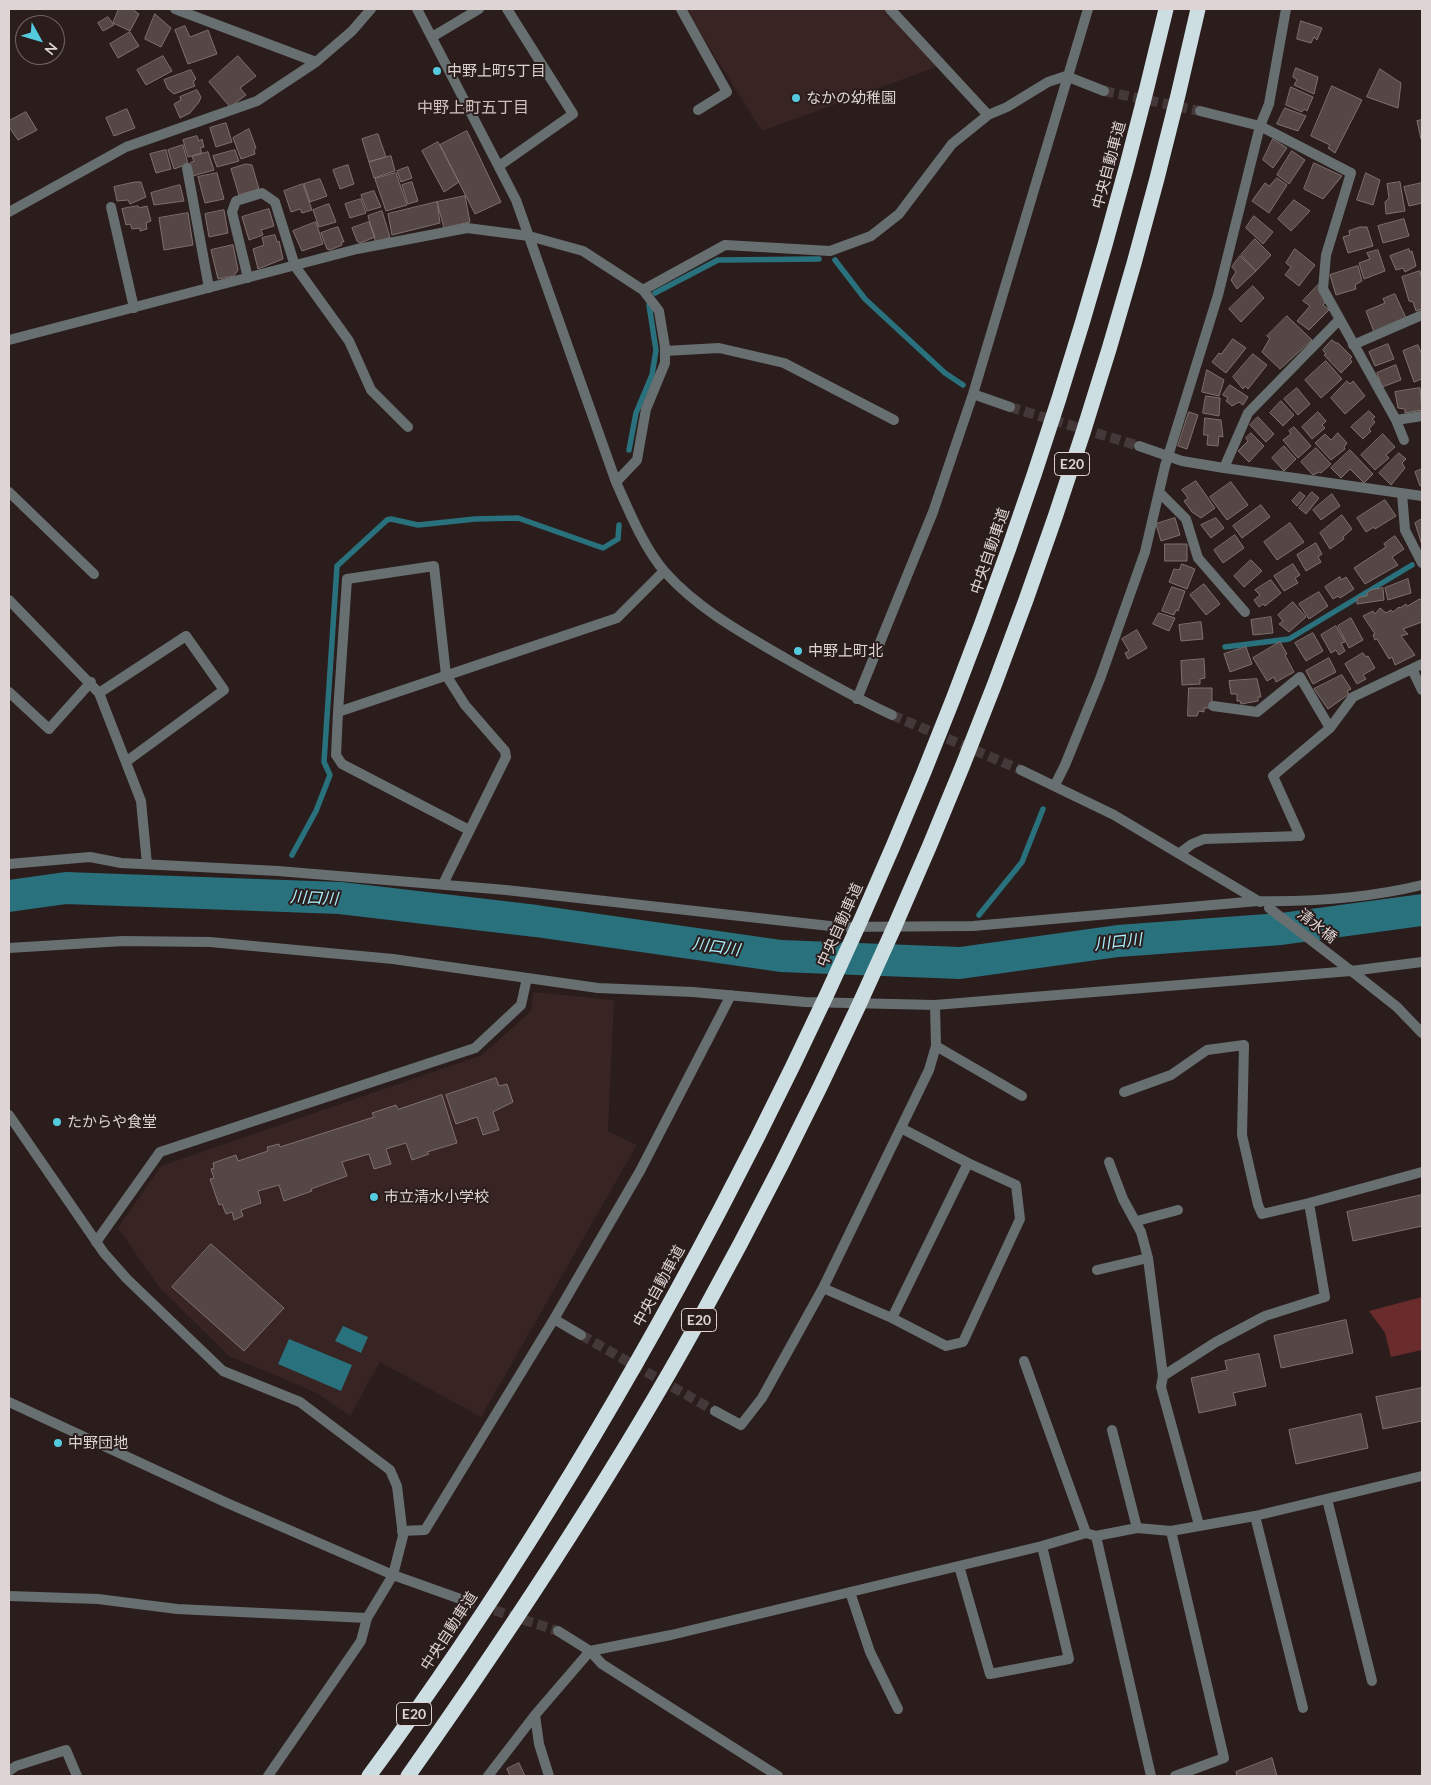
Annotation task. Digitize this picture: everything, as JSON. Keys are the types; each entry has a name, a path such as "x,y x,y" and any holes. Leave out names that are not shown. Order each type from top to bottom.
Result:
{"highway":[{"name":"中央自動車道","path":"369,1776 457,1652 528,1542 669,1307 796,1060 873,898 971,658 1046,444 1118,204 1166,9"},
{"name":"E20","path":"408,1776 485,1666 556,1558 697,1323 826,1073 903,906 955,787 1000,669 1076,453 1149,211 1179,96 1198,9"}],"street":[{"path":"9,212 126,147 257,101 316,62 352,32 371,9"},
{"path":"417,9 516,200 616,482 635,524 664,571 704,608 857,699 892,715"},
{"path":"432,38 479,9"},
{"path":"499,166 573,114 507,9"},
{"path":"681,9 727,92 698,110"},
{"path":"890,9 988,115"},
{"path":"857,699 933,512 973,394 1066,76 1088,9"},
{"path":"1055,785 1065,765 1103,670 1144,552 1168,456 1218,295 1260,126 1269,104 1286,9"},
{"path":"178,10 316,62"},
{"path":"643,290 726,245 830,251 871,236 899,214 952,144 988,115 1007,107 1048,82 1066,76 1104,91"},
{"path":"1200,112 1260,126 1351,173 1326,255 1323,289 1396,420 1404,440"},
{"path":"187,168 209,288"},
{"path":"248,278 232,212 236,201 262,192 275,202 295,266 349,341 371,390 408,427"},
{"path":"111,207 134,308"},
{"path":"9,340 357,250 467,228 529,236 583,251 643,290 659,311 665,363 646,409 636,460 616,482"},
{"path":"1353,345 1422,315"},
{"path":"1224,468 1248,413 1339,320"},
{"path":"665,351 719,348 784,363 894,420"},
{"path":"973,394 1010,407"},
{"path":"1396,420 1422,416"},
{"path":"1139,446 1168,456 1224,468 1422,496"},
{"path":"9,492 94,574"},
{"path":"1160,493 1186,519 1198,558 1245,612"},
{"path":"1402,494 1405,530 1422,563"},
{"path":"442,884 506,757 505,751 465,705 446,675 434,566 347,579 336,756 342,764 469,830"},
{"path":"338,712 617,618 664,571"},
{"path":"9,600 91,682 99,693 127,761 141,802 147,864"},
{"path":"99,693 186,636 224,690 127,761"},
{"path":"1180,853 1192,844 1204,839 1300,836 1273,776 1330,728 1353,697 1422,664"},
{"path":"1412,669 1422,690"},
{"path":"1213,706 1258,712 1300,677 1330,728"},
{"path":"9,692 49,729 91,682"},
{"name":"清水橋","path":"1020,770 1055,785 1114,815 1269,908 1420,1027"},
{"path":"9,864 90,858 121,863 224,867 442,884 839,927 973,926 1258,901 1301,902 1334,899 1422,885"},
{"path":"9,948 123,941 210,942 392,959 598,988 731,995 805,1002 934,1005 1422,962"},
{"path":"96,1242 160,1152 475,1048 521,1005 527,978"},
{"path":"402,1531 425,1530 554,1319 640,1170 731,995"},
{"path":"715,1411 741,1425 762,1398 823,1288 924,1084 936,1046 934,1005"},
{"path":"1124,1092 1171,1075 1207,1050 1244,1045 1242,1135 1258,1205 1262,1214 1422,1172"},
{"path":"936,1046 1022,1096"},
{"path":"9,1115 96,1242 127,1279 223,1371 300,1402 390,1470 398,1486 402,1531 393,1575 367,1618 361,1641 268,1776"},
{"path":"823,1288 892,1318 946,1346 963,1342 1020,1219 1016,1185 968,1163 901,1128"},
{"path":"1109,1162 1123,1199 1137,1221 1148,1258 1163,1376 1161,1387 1199,1525"},
{"path":"892,1318 968,1163"},
{"path":"1163,1376 1216,1342 1264,1316 1326,1297 1309,1203"},
{"path":"1137,1221 1178,1210"},
{"path":"1097,1270 1148,1258"},
{"path":"554,1319 582,1335"},
{"path":"1024,1361 1091,1534 1151,1776"},
{"path":"9,1402 227,1503 393,1575 466,1601"},
{"path":"1112,1430 1137,1528"},
{"path":"488,1776 535,1715 590,1651 671,1636 1091,1534 1137,1528 1171,1531 1255,1516 1422,1476"},
{"path":"1327,1500 1372,1681"},
{"path":"1255,1516 1303,1708"},
{"path":"1171,1531 1224,1758 1176,1776"},
{"path":"959,1566 990,1674 1068,1659 1042,1546"},
{"path":"850,1592 870,1652 898,1709"},
{"path":"9,1596 98,1599 177,1609 367,1618"},
{"path":"558,1631 590,1651 602,1664 778,1776"},
{"path":"535,1715 539,1744 549,1776"},
{"path":"9,1770 66,1750 77,1776"}],"shaded area":[{"name":"なかの幼稚園","path":"685,9 890,9 942,65 762,131"},
{"name":"市立清水小学校","path":"533,992 614,1000 608,1131 637,1145 481,1417 380,1362 350,1416 317,1393 229,1356 159,1287 118,1228 161,1166 482,1055 531,1011"},
{"path":"1422,1297 1422,1350 1391,1357 1385,1333 1369,1311"}],"water":[{"path":"343,1326 368,1337 361,1353 335,1341"},
{"path":"289,1339 352,1365 341,1391 278,1364"}],"building":[{"path":"119,9 132,9 139,14 130,31 113,23"},
{"path":"155,14 171,28 161,47 145,39"},
{"path":"108,17 114,25 103,31 98,23"},
{"path":"1301,21 1322,28 1317,40 1314,37 1311,43 1297,39"},
{"path":"185,26 190,37 208,30 217,54 188,64 175,30"},
{"path":"130,32 139,46 118,58 110,44"},
{"path":"163,56 172,71 146,85 137,70"},
{"path":"238,56 256,76 240,88 246,95 230,107 209,82"},
{"path":"1296,68 1318,77 1314,94 1294,85 1297,80 1293,77"},
{"path":"1380,69 1401,83 1398,108 1367,97"},
{"path":"191,70 196,79 193,82 195,86 174,94 168,89 164,80"},
{"path":"1332,86 1362,100 1335,153 1328,148 1330,145 1311,136"},
{"path":"1291,87 1313,97 1307,111 1304,109 1302,112 1286,105"},
{"path":"197,90 201,97 199,102 190,113 180,118 174,104 181,100 180,97"},
{"path":"1285,108 1306,116 1298,131 1277,124"},
{"path":"127,109 135,128 114,136 106,118"},
{"path":"26,112 37,130 18,140 9,127 9,121"},
{"path":"1422,120 1422,139 1421,139 1417,121"},
{"path":"226,123 232,142 216,147 210,128"},
{"path":"249,129 256,148 254,150 255,154 241,159 233,138"},
{"path":"467,131 501,202 475,214 440,145"},
{"path":"378,134 386,157 369,162 362,139"},
{"path":"197,136 199,141 202,139 204,147 200,148 202,153 188,157 183,140"},
{"path":"1273,139 1287,148 1273,168 1263,160"},
{"path":"438,142 459,182 444,192 422,151"},
{"path":"183,145 188,164 174,169 168,150"},
{"path":"166,150 171,169 156,173 150,154"},
{"path":"235,150 239,161 217,167 213,156"},
{"path":"1292,151 1305,160 1289,184 1277,175"},
{"path":"208,152 214,170 193,176 190,163 194,161 192,157"},
{"path":"391,156 395,171 374,178 369,162"},
{"path":"1314,163 1342,176 1323,199 1304,189"},
{"path":"246,164 252,165 259,189 239,195 231,169"},
{"path":"348,165 354,184 340,189 333,170"},
{"path":"408,167 412,178 401,182 397,171"},
{"path":"217,173 224,199 205,203 198,177"},
{"path":"396,173 407,205 386,211 375,179"},
{"path":"1366,173 1380,180 1373,205 1357,200"},
{"path":"1277,178 1287,185 1269,213 1252,201 1265,183 1269,186"},
{"path":"320,179 327,196 310,202 304,184"},
{"path":"141,182 146,197 130,204 128,200 117,201 114,187"},
{"path":"412,182 418,201 408,204 402,185"},
{"path":"1400,182 1405,211 1386,214 1385,202 1389,198 1387,184"},
{"path":"1422,183 1422,203 1409,206 1404,187"},
{"path":"303,184 312,210 302,213 300,209 291,212 284,191"},
{"path":"180,185 184,201 154,205 151,193"},
{"path":"374,191 381,207 367,211 361,195"},
{"path":"465,196 470,222 444,228 437,202"},
{"path":"361,199 366,213 350,218 345,204"},
{"path":"1294,200 1310,211 1291,231 1278,219"},
{"path":"437,202 440,223 392,235 388,214"},
{"path":"329,204 336,222 319,227 313,210"},
{"path":"138,206 139,208 147,206 151,221 146,223 147,229 140,231 140,228 132,229 130,224 126,225 122,209"},
{"path":"269,209 274,226 261,230 263,235 249,240 242,217"},
{"path":"224,210 228,233 209,237 205,214"},
{"path":"382,211 390,237 376,243 368,216"},
{"path":"188,213 193,245 164,250 159,218"},
{"path":"1254,216 1273,232 1263,244 1246,228"},
{"path":"1404,219 1409,236 1383,243 1378,226"},
{"path":"316,222 323,244 302,251 293,231"},
{"path":"369,222 375,237 360,243 357,241 352,228"},
{"path":"338,227 344,242 341,242 342,245 330,250 327,249 321,233"},
{"path":"1360,227 1367,227 1373,246 1348,253 1343,237 1350,235 1349,231"},
{"path":"275,235 277,242 279,241 283,259 258,269 253,249 264,245 262,238"},
{"path":"1255,239 1271,255 1256,271 1241,255"},
{"path":"233,245 238,270 234,276 218,279 211,250"},
{"path":"1295,249 1315,265 1299,286 1285,275 1291,267 1286,263"},
{"path":"1409,249 1410,252 1412,251 1416,266 1405,272 1403,268 1396,270 1390,256"},
{"path":"1378,250 1385,271 1364,279 1359,263 1370,259 1367,253"},
{"path":"1240,256 1256,271 1237,289 1231,280 1236,272 1232,267"},
{"path":"1358,266 1362,281 1355,285 1356,289 1336,295 1330,275"},
{"path":"1420,271 1422,280 1422,309 1416,311 1413,302 1409,301 1402,277"},
{"path":"1318,285 1325,303 1323,305 1329,310 1309,330 1297,321 1310,306 1303,301"},
{"path":"1253,286 1264,298 1241,322 1229,309"},
{"path":"1395,294 1406,318 1374,332 1366,311 1385,303 1383,299"},
{"path":"1287,316 1312,340 1280,369 1262,352 1270,338 1267,336"},
{"path":"1233,339 1246,348 1226,373 1212,362"},
{"path":"1332,340 1338,343 1352,357 1350,359 1352,362 1341,373 1324,355 1326,354 1323,350"},
{"path":"1388,344 1394,359 1375,366 1369,352"},
{"path":"1418,345 1422,355 1422,379 1414,382 1403,351"},
{"path":"1253,354 1267,365 1248,389 1245,386 1243,389 1233,377"},
{"path":"1326,361 1342,379 1321,398 1305,380"},
{"path":"1396,365 1401,380 1382,387 1377,373"},
{"path":"1207,370 1224,380 1219,396 1202,392"},
{"path":"1347,381 1350,384 1353,381 1365,396 1345,414 1331,398"},
{"path":"1230,385 1248,397 1243,405 1239,402 1232,406 1226,401 1228,398 1223,395"},
{"path":"1297,388 1310,404 1298,415 1284,399"},
{"path":"1420,388 1422,410 1405,413 1405,409 1398,408 1395,392"},
{"path":"1206,396 1220,398 1219,416 1203,413"},
{"path":"1281,401 1294,415 1283,426 1270,413"},
{"path":"1369,411 1375,417 1372,419 1375,422 1369,429 1371,431 1363,439 1351,427"},
{"path":"1189,412 1198,415 1187,449 1178,446"},
{"path":"1318,412 1326,421 1322,425 1325,428 1312,439 1302,427"},
{"path":"1258,417 1274,434 1266,442 1250,425"},
{"path":"1205,418 1221,420 1223,437 1219,436 1218,446 1207,445 1208,435 1204,435"},
{"path":"1294,427 1311,446 1298,458 1283,440 1291,434 1289,431"},
{"path":"1251,433 1264,446 1249,462 1238,451 1248,441 1246,438"},
{"path":"1338,433 1347,443 1344,447 1345,449 1331,460 1315,443 1325,434 1331,440"},
{"path":"1383,434 1395,447 1386,455 1389,458 1375,470 1361,455"},
{"path":"1284,446 1296,459 1284,471 1272,458"},
{"path":"1316,448 1331,464 1321,473 1313,475 1301,462"},
{"path":"1350,450 1373,474 1364,483 1350,469 1341,478 1331,468"},
{"path":"1399,453 1406,459 1402,463 1405,468 1391,485 1379,473"},
{"path":"1422,469 1422,485 1420,486 1415,472"},
{"path":"1196,481 1215,508 1201,518 1192,512 1184,501 1188,498 1182,490"},
{"path":"1231,482 1248,505 1227,520 1210,497"},
{"path":"1300,492 1305,496 1297,506 1292,501"},
{"path":"1312,492 1319,498 1306,514 1299,508"},
{"path":"1332,494 1340,506 1321,520 1313,510"},
{"path":"1385,500 1396,516 1375,529 1374,527 1366,532 1357,518"},
{"path":"1261,505 1270,517 1242,538 1233,526"},
{"path":"1342,515 1352,529 1343,537 1344,539 1330,549 1320,533"},
{"path":"1175,518 1180,535 1161,541 1156,524"},
{"path":"1216,518 1224,528 1211,538 1201,525"},
{"path":"1422,519 1422,545 1415,523"},
{"path":"1290,523 1304,542 1277,560 1264,542"},
{"path":"1235,535 1244,548 1223,563 1214,550"},
{"path":"1395,536 1404,549 1392,557 1398,565 1365,584 1354,568 1386,547 1384,544"},
{"path":"1316,543 1322,554 1318,557 1321,562 1306,571 1297,555"},
{"path":"1165,544 1187,544 1187,561 1165,561"},
{"path":"1251,560 1262,571 1244,587 1234,576"},
{"path":"1182,564 1195,569 1187,589 1169,582 1174,569 1179,570"},
{"path":"1293,564 1300,575 1295,578 1298,583 1284,591 1274,576"},
{"path":"1340,577 1341,580 1346,577 1354,589 1340,598 1338,596 1333,599 1325,587"},
{"path":"1408,579 1411,593 1388,600 1385,588"},
{"path":"1271,580 1281,593 1265,606 1263,604 1259,607 1254,600 1260,595 1255,590"},
{"path":"1204,584 1220,604 1206,615 1190,595"},
{"path":"1172,587 1185,591 1178,611 1176,610 1174,615 1162,611"},
{"path":"1383,588 1384,600 1357,604 1357,599 1367,596 1367,593 1371,590"},
{"path":"1319,592 1328,606 1309,619 1299,604"},
{"path":"1420,599 1422,601 1422,622 1403,629 1408,634 1401,636 1415,655 1395,665 1392,657 1389,659 1377,639 1375,640 1373,635 1375,634 1363,616 1373,611 1375,614 1380,608 1386,613 1391,610 1393,612 1399,607 1406,604 1407,606"},
{"path":"1293,602 1306,617 1289,632 1279,624 1283,621 1278,615"},
{"path":"1159,613 1175,618 1169,631 1153,624"},
{"path":"1271,617 1273,633 1253,635 1251,620"},
{"path":"1351,618 1363,640 1349,648 1338,626"},
{"path":"1201,622 1203,639 1181,641 1179,625"},
{"path":"1336,626 1345,642 1341,643 1345,651 1339,655 1336,650 1331,653 1321,635"},
{"path":"1137,630 1147,648 1128,659 1125,653 1129,651 1122,639"},
{"path":"1313,633 1323,651 1306,661 1295,643"},
{"path":"1280,642 1294,672 1276,682 1274,677 1267,681 1253,658"},
{"path":"1246,647 1252,664 1230,672 1224,654"},
{"path":"1363,653 1366,657 1368,656 1375,668 1363,675 1366,679 1357,684 1345,664"},
{"path":"1329,658 1336,672 1313,684 1306,671"},
{"path":"1204,659 1205,678 1200,679 1200,684 1182,685 1181,661"},
{"path":"1342,675 1351,689 1347,691 1349,694 1328,709 1314,689"},
{"path":"1257,679 1261,697 1258,697 1258,701 1241,704 1240,701 1237,701 1237,694 1231,694 1229,681"},
{"path":"1189,688 1212,688 1212,708 1204,708 1204,712 1199,711 1197,716 1188,716"},
{"path":"496,1078 499,1086 507,1084 513,1102 493,1112 499,1130 483,1135 477,1117 456,1124 446,1095"},
{"path":"442,1095 457,1143 427,1152 429,1154 412,1160 406,1143 386,1149 391,1164 374,1169 369,1154 342,1162 347,1176 284,1201 279,1185 258,1191 261,1203 241,1210 243,1216 234,1220 232,1212 226,1214 222,1204 219,1205 210,1179 214,1178 211,1169 214,1168 213,1163 236,1155 238,1161 268,1151 267,1147 279,1144 280,1147 374,1117 372,1113 396,1105 398,1109"},
{"path":"1422,1195 1422,1226 1353,1241 1347,1212"},
{"path":"211,1244 284,1308 244,1351 172,1287"},
{"path":"1346,1320 1353,1353 1281,1368 1274,1336"},
{"path":"1259,1354 1266,1386 1233,1393 1236,1405 1199,1413 1191,1378 1227,1370 1225,1361"},
{"path":"1422,1388 1422,1421 1383,1429 1376,1397"},
{"path":"1361,1414 1368,1448 1296,1464 1289,1430"},
{"path":"1272,1758 1277,1776 1237,1776 1236,1772"},
{"path":"519,1763 525,1776 510,1776 507,1769"}],"waterway":[{"path":"655,293 718,260 819,259"},
{"path":"835,260 865,299 945,373 963,385"},
{"path":"629,450 636,413 652,375 656,350 649,305"},
{"path":"292,855 316,811 330,775 324,762 337,566 387,520 391,519 418,525 475,519 518,518 603,548 618,539 619,525"},
{"path":"1225,647 1289,639 1412,565"},
{"path":"979,915 1022,862 1043,809"},
{"name":"川口川","path":"9,896 66,888 340,898 536,921 781,956 960,963 1118,941 1281,929 1422,910"}],"tunnel":[{"path":"1104,91 1200,111"},
{"path":"1010,407 1139,446"},
{"path":"892,715 1021,770"},
{"path":"581,1335 715,1411"},
{"path":"466,1601 558,1631"}],"place":[{"name":"中野上町5丁目","path":"437,71"},
{"name":"なかの幼稚園","path":"796,98"},
{"name":"中野上町北","path":"798,651"},
{"name":"たからや食堂","path":"57,1122"},
{"name":"市立清水小学校","path":"374,1197"},
{"name":"中野団地","path":"58,1443"}],"district":[{"name":"中野上町五丁目","path":"473,108"}]}
